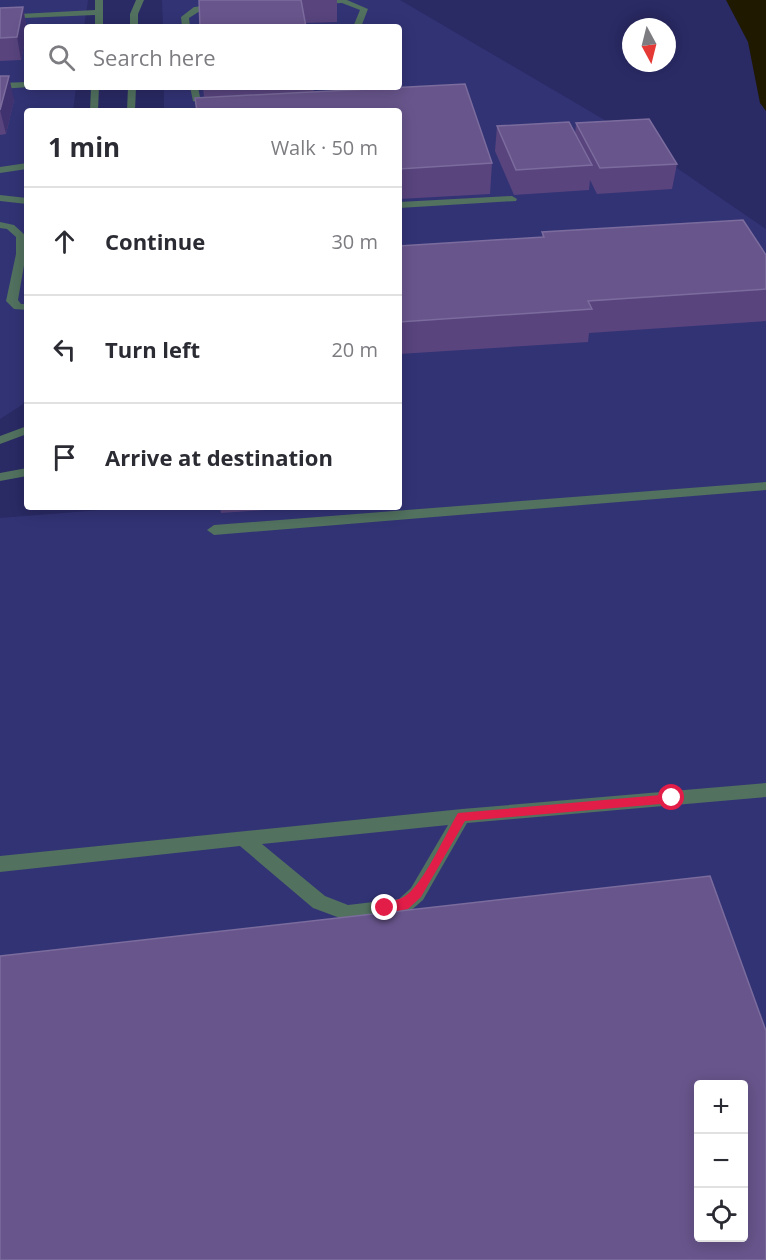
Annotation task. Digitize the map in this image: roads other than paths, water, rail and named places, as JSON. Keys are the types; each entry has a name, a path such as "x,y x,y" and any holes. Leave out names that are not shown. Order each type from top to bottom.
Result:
{"street":[{"path":"99,0 99,24"},
{"path":"134,24 134,14 140,0"},
{"path":"309,2 343,1 364,9 358,24"},
{"path":"186,24 185,17 198,7 231,6"},
{"path":"0,16 99,12"},
{"path":"0,86 24,85"},
{"path":"94,108 95,90"},
{"path":"131,108 132,90"},
{"path":"194,90 196,99 208,105 229,106"},
{"path":"318,100 337,97 338,90"},
{"path":"0,172 24,167"},
{"path":"0,172 24,173"},
{"path":"0,192 24,190"},
{"path":"0,198 24,201"},
{"path":"402,205 512,199"},
{"path":"0,225 10,227 21,236 23,254 12,291 12,301 18,307 24,307"},
{"path":"0,440 24,431"},
{"path":"0,477 24,473"},
{"path":"214,530 766,486"},
{"path":"0,864 462,816 766,790"},
{"path":"245,840 319,902 348,913 403,906 417,894 462,816"}]}
